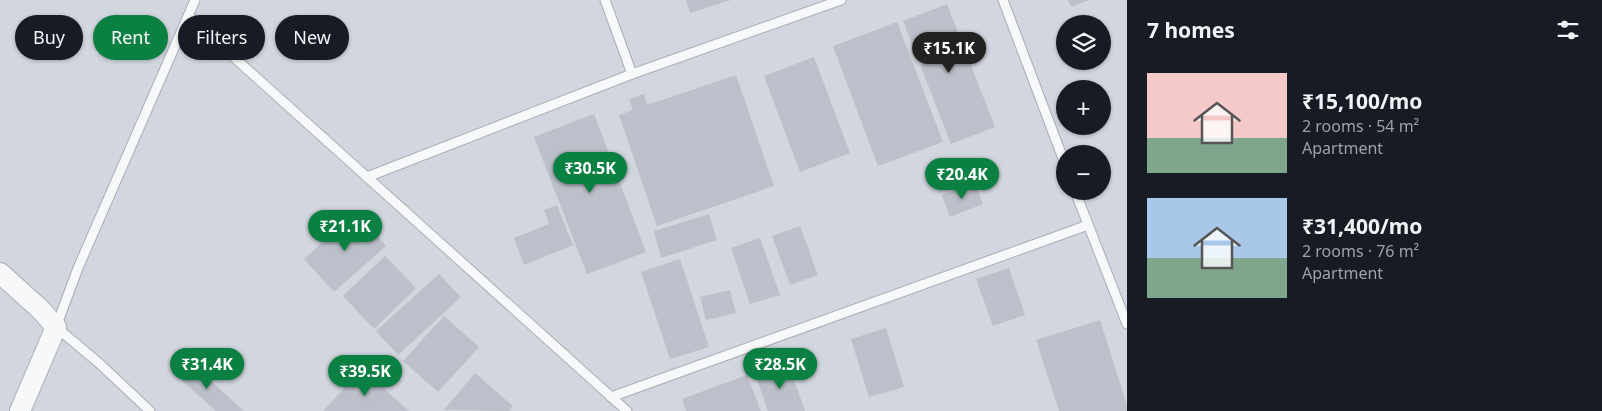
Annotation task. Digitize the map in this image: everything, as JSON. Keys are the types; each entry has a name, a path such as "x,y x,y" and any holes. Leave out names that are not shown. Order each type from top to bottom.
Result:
{"street":[{"path":"0,273 40,309 56,327 20,411"}],"lane":[{"path":"188,15 195,0"},
{"path":"605,0 632,74"},
{"path":"367,177 632,74 841,0"},
{"path":"1003,0 1058,145"},
{"path":"150,411 100,364 56,327 78,268 178,39"},
{"path":"237,60 627,411"},
{"path":"1078,200 1127,324"},
{"path":"611,397 1088,225"}],"shaded area":[{"path":"0,0 1127,0 1127,411 0,411"}],"building":[{"path":"686,0 731,0 690,13"},
{"path":"1068,0 1089,0 1071,7"},
{"path":"947,4 995,127 951,144 903,21"},
{"path":"897,22 943,142 878,166 833,46"},
{"path":"814,57 850,153 800,172 764,76"},
{"path":"736,75 774,186 657,226 619,115 633,110 629,99 644,94 647,105"},
{"path":"594,114 646,252 587,274 534,137"},
{"path":"974,182 983,204 950,217 942,195"},
{"path":"557,205 573,245 524,265 514,238 549,224 544,210"},
{"path":"356,212 386,246 334,292 304,259"},
{"path":"709,214 717,240 661,258 654,231"},
{"path":"800,226 818,275 790,285 772,236"},
{"path":"760,238 780,295 750,304 731,248"},
{"path":"385,256 416,288 374,329 343,296"},
{"path":"680,259 709,347 670,359 641,272"},
{"path":"1009,268 1025,315 993,326 976,279"},
{"path":"439,274 461,297 398,355 376,331"},
{"path":"730,290 736,313 706,320 700,297"},
{"path":"444,316 479,347 438,392 403,361"},
{"path":"1100,320 1127,405 1127,411 1059,411 1036,340"},
{"path":"886,328 904,387 869,397 851,339"},
{"path":"190,362 244,411 216,411 177,376"},
{"path":"788,363 805,411 768,411 755,374"},
{"path":"362,369 409,411 323,411"},
{"path":"475,373 513,406 509,411 444,410"},
{"path":"747,375 761,411 686,411 682,399"}]}
